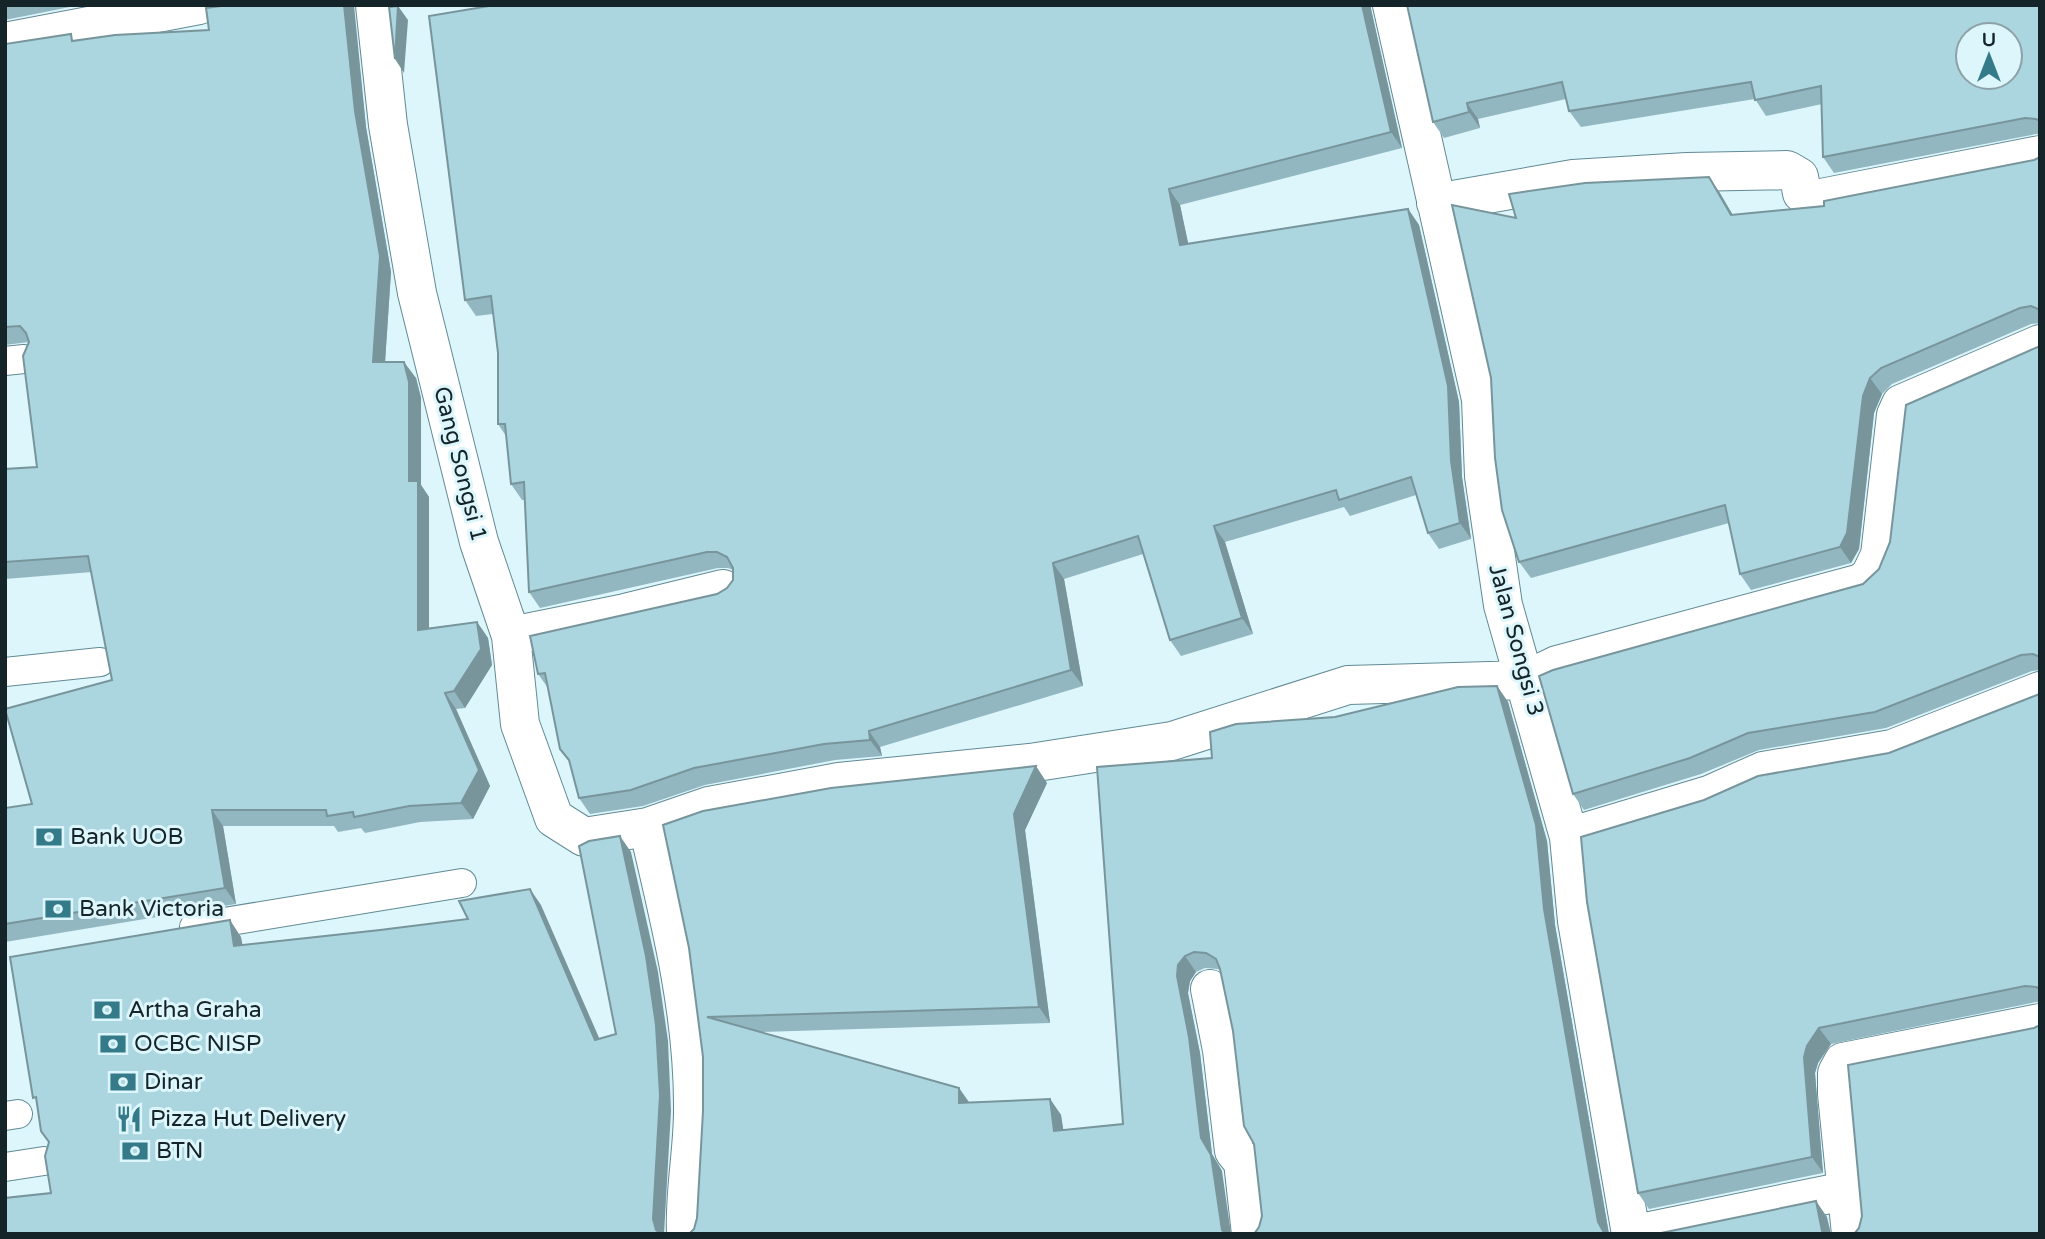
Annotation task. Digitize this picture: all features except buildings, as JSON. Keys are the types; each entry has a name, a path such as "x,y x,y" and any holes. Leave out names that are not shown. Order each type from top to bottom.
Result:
{"street":[{"path":"5,42 200,5"},
{"name":"Gang Songsi 1","path":"376,5 388,125 417,293 479,542 510,636 520,724 554,818 584,838 648,827 709,806 839,782 1030,763 1172,741 1348,685 1526,680"},
{"name":"Jalan Songsi 3","path":"1392,5 1481,399 1484,476 1496,567 1569,836 1577,921 1633,1234"},
{"path":"1436,203 1573,179 1687,172 1787,170 1799,177 1802,193 1811,200 2040,155"},
{"path":"1526,680 1557,665 1861,583 1870,576 1880,555 1896,415 1901,404 2040,344"},
{"path":"510,636 625,613 723,589"},
{"path":"1569,836 1710,795 1763,771 1892,749 2040,691"},
{"path":"648,827 671,927 686,1012 693,1112 685,1202 686,1234"},
{"path":"1210,989 1222,1050 1234,1151 1243,1162 1251,1234"},
{"path":"1851,1234 1837,1094 1837,1073 1843,1062 2040,1024"},
{"path":"1633,1234 1845,1191"}],"lane":[{"path":"5,672 100,662"},
{"path":"167,932 462,883"},
{"path":"5,1167 44,1161"}],"place":[{"name":"Bank UOB","path":"49,837"},
{"name":"Bank Victoria","path":"58,909"},
{"name":"Artha Graha","path":"107,1010"},
{"name":"OCBC NISP","path":"113,1044"},
{"name":"Dinar","path":"123,1082"},
{"name":"Pizza Hut Delivery","path":"129,1119"},
{"name":"BTN","path":"135,1151"}]}
